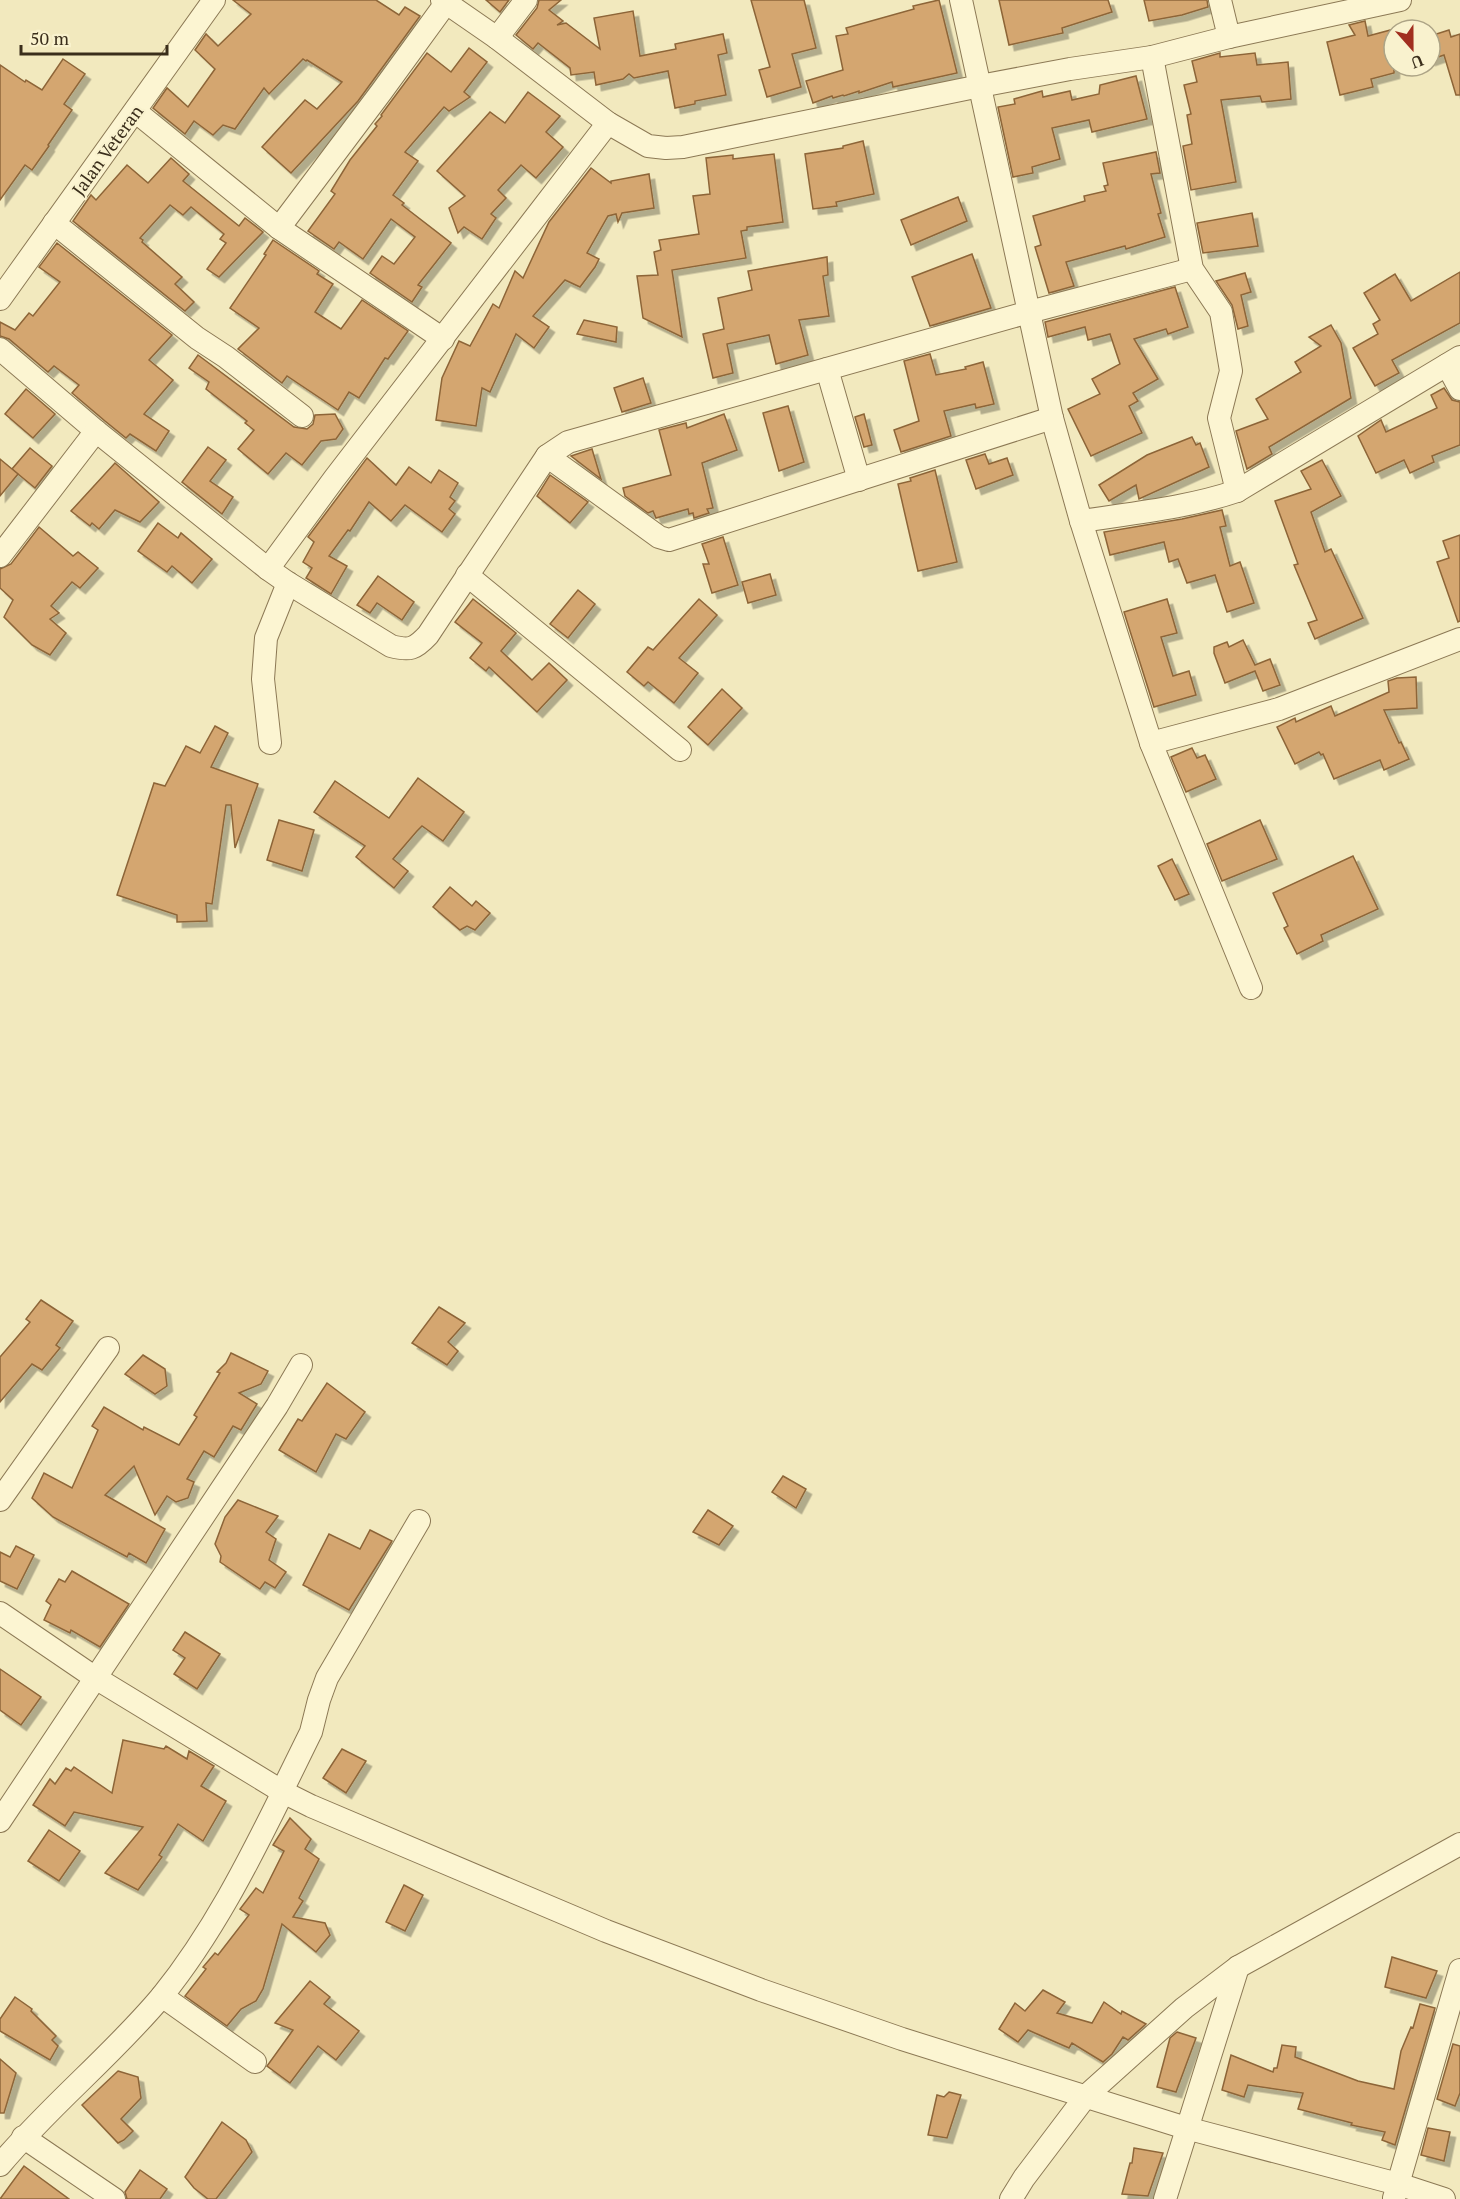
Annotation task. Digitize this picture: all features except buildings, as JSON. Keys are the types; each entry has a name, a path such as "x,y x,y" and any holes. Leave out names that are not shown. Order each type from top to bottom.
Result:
{"street":[{"name":"Jalan Veteran","path":"0,299 214,0"},
{"path":"497,38 526,0"},
{"path":"961,0 1052,418 1081,521 1151,743 1251,988"},
{"path":"1220,0 1229,36"},
{"path":"279,228 382,91 444,1 473,8 497,38 608,123 648,146 666,148 682,147 1070,69 1152,57 1229,36 1400,0"},
{"path":"1152,57 1192,268 1221,312 1231,371 1220,418 1237,490"},
{"path":"135,111 279,228 443,339"},
{"path":"268,568 608,123"},
{"path":"54,224 196,338 226,357 302,416"},
{"path":"0,349 96,431 288,583 391,646 412,649 428,635 547,456 568,441 1192,268"},
{"path":"1081,521 1214,499 1237,490 1454,361 1460,389"},
{"path":"827,369 859,480"},
{"path":"547,456 660,537 669,540 1052,418"},
{"path":"0,556 96,431"},
{"path":"467,575 680,750"},
{"path":"270,743 263,679 266,638 288,583"},
{"path":"1151,743 1279,709 1460,639"},
{"path":"0,1500 108,1348"},
{"path":"0,1821 301,1365"},
{"path":"0,2164 162,1996 226,1902 311,1732 327,1678 419,1521"},
{"path":"0,1613 94,1677 282,1792 606,1931 761,1990 903,2039 1396,2192 1444,2199"},
{"path":"1011,2199 1024,2178 1086,2096 1184,2008 1238,1967 1460,1844"},
{"path":"1166,2199 1186,2128 1238,1967"},
{"path":"1396,2192 1460,1970"},
{"path":"162,1996 255,2062"},
{"path":"23,2138 114,2199"}]}
